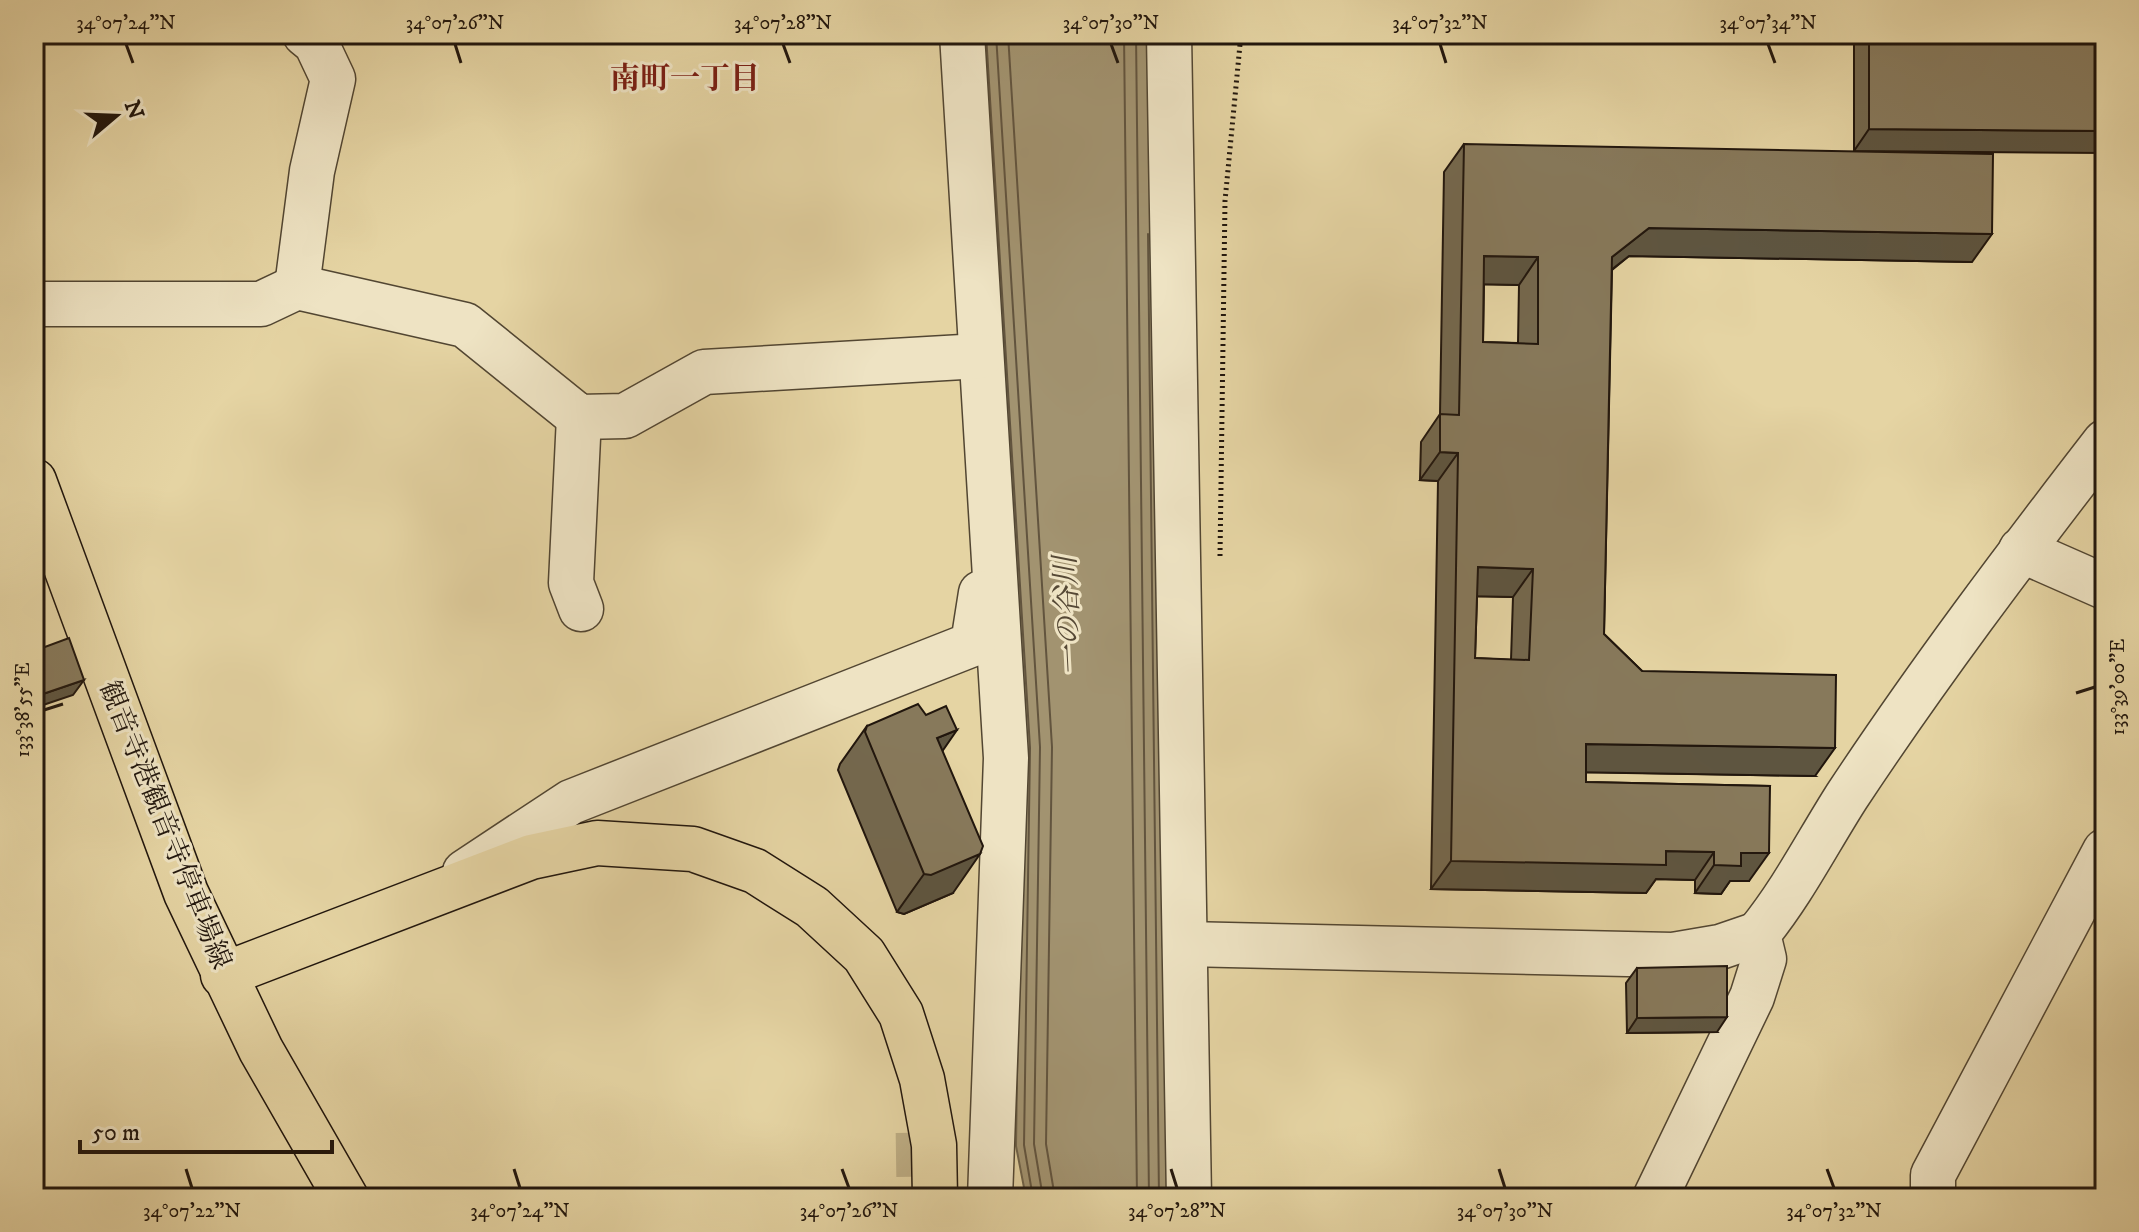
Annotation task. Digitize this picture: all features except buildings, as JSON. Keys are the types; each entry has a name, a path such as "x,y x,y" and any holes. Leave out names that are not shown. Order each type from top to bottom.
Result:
{"main road":[{"name":"観音寺港観音寺停車場線","path":"34,481 186,893 261,1050 346,1198"},
{"path":"223,975 531,857 597,843 693,849 755,871 812,907 864,955 901,1014 922,1079 934,1145 935,1198"}],"street":[{"path":"297,287 312,171 333,79 316,43 305,34"},
{"path":"962,34 1006,758 990,1198"},
{"path":"1169,34 1189,1198"},
{"path":"34,304 261,304 297,287 465,325 579,417 625,416 704,372 980,356"},
{"path":"579,417 571,583 581,609"},
{"path":"1185,944 1673,955 1720,947 1758,934 1785,901 1847,797 2021,550 2105,442"},
{"path":"434,892 571,802 973,644 991,539"},
{"path":"2021,550 2105,587"},
{"path":"497,851 525,810"},
{"path":"1933,1198 1933,1175 2102,865"},
{"path":"1655,1198 1752,997 1764,959 1758,934"},
{"path":"962,1154 964,1198"}],"path":[{"path":"1220,562 1225,201 1241,34"}],"water":[{"name":"一の谷川","path":"978,34 1154,34 1167,1198 1026,1198 1016,1146 1022,748"}],"tunnel":[{"path":"896,1155 962,1154"}],"district":[{"name":"南町一丁目","path":"685,79"}]}
